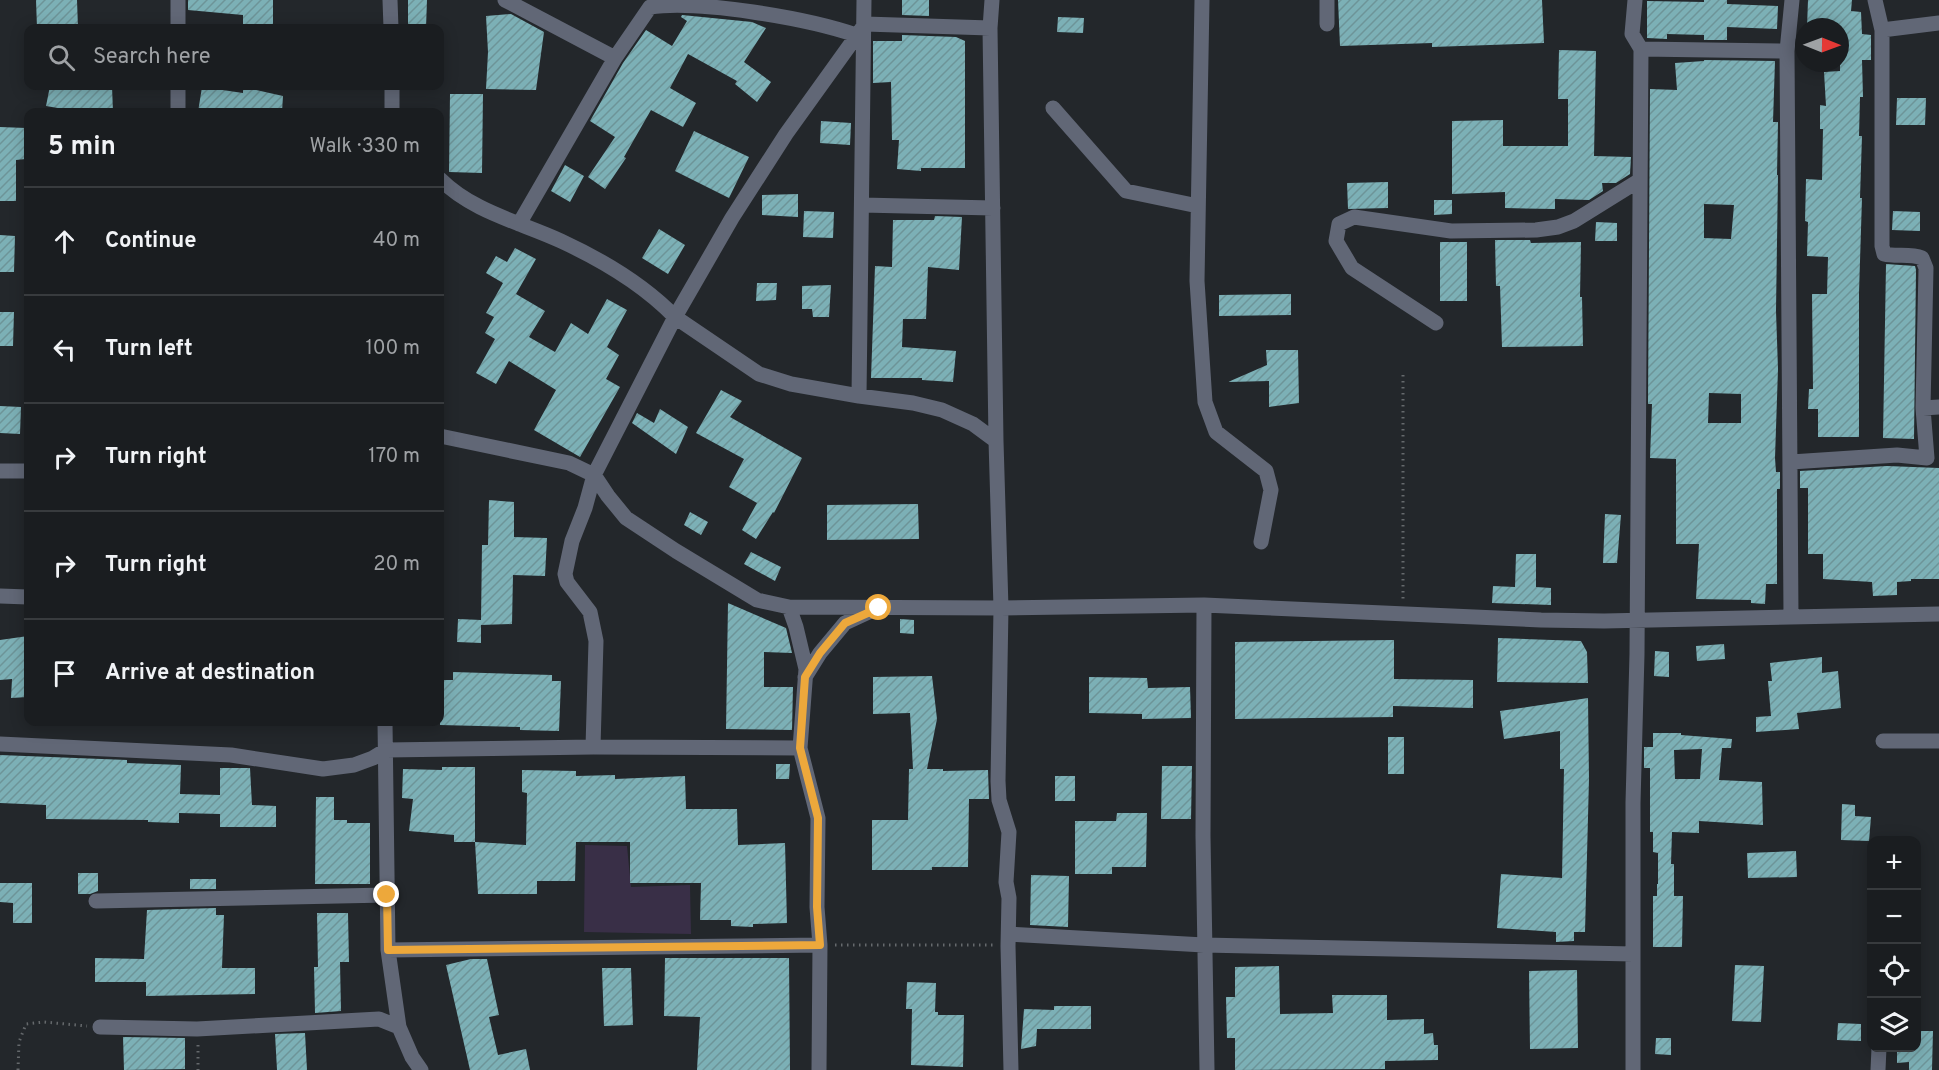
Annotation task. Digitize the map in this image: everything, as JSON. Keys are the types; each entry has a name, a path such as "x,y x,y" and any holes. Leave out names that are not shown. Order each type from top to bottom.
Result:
{"street":[{"path":"178,0 178,24"},
{"path":"390,0 391,24"},
{"path":"505,0 615,58"},
{"path":"519,224 615,58 650,7 659,3 679,0 767,8 861,30 990,28"},
{"path":"859,396 862,205 861,30 864,0"},
{"path":"992,0 990,28 996,441 1001,608 998,782 999,800 1009,832 1006,882 1009,898 1011,1070"},
{"path":"1202,0 1197,281 1205,402 1216,432 1266,471 1271,490 1262,542"},
{"path":"1327,0 1327,24"},
{"path":"1633,1070 1641,49 1632,34 1635,0"},
{"path":"1791,616 1787,51 1792,0"},
{"path":"1791,462 1897,455 1933,459 1923,408 1926,268 1922,258 1915,255 1884,254 1882,246 1882,30 1875,0"},
{"path":"1882,30 1939,22"},
{"path":"593,747 596,652 594,626 590,612 567,582 565,574 572,541 585,508 594,475 675,317 732,218 786,134 861,30"},
{"path":"1641,49 1787,51"},
{"path":"178,90 178,108"},
{"path":"392,90 392,108"},
{"path":"1053,108 1126,191 1198,206"},
{"path":"1436,323 1352,268 1336,242 1339,224 1354,217 1451,231 1536,230 1558,227 1574,220 1640,180"},
{"path":"444,182 463,198 482,209 561,241 602,261 658,301 675,317 759,374 791,384 913,403 942,410 973,424 996,441"},
{"path":"862,205 993,208"},
{"path":"1923,408 1939,407"},
{"path":"444,437 569,463 594,475 626,518 757,600 789,607 1001,608 1204,605 1553,621 1939,614"},
{"path":"0,471 24,471"},
{"path":"0,596 24,597"},
{"path":"1204,605 1204,945 1207,1070"},
{"path":"789,607 802,648 805,677 800,748 818,818 819,1070"},
{"path":"805,677 820,653 845,623 879,608"},
{"path":"385,726 388,950 399,1027 412,1057 421,1070"},
{"path":"1883,741 1939,741"},
{"path":"0,744 231,755 323,769 354,765 386,750 593,747 800,748"},
{"path":"96,901 387,895"},
{"path":"1008,940 1633,954"},
{"path":"388,950 820,945"},
{"path":"100,1027 197,1029 379,1019 399,1027"},
{"path":"1878,1070 1879,1052"}],"path":[{"path":"1402,375 1402,613"},
{"path":"820,945 1008,940"},
{"path":"18,1070 19,1042 26,1024 44,1022 100,1027"},
{"path":"197,1029 198,1070"}],"shaded area":[{"path":"585,845 627,846 631,887 690,885 691,934 584,932"}],"building":[{"path":"36,0 77,0 78,24 37,24"},
{"path":"188,0 273,0 273,24 243,24 243,15 188,10"},
{"path":"408,0 427,0 426,24 408,24"},
{"path":"902,0 929,0 929,16 902,15"},
{"path":"1338,0 1542,0 1544,43 1432,47 1432,43 1340,46"},
{"path":"1704,0 1727,0 1727,4 1778,6 1777,29 1727,27 1727,40 1704,40 1704,35 1667,34 1667,39 1647,38 1647,1 1704,2"},
{"path":"1808,0 1852,0 1851,11 1861,12 1862,34 1871,35 1871,60 1862,60 1863,97 1860,97 1859,136 1862,136 1860,198 1862,198 1859,293 1859,437 1818,437 1818,409 1808,409 1809,389 1813,389 1812,294 1827,294 1828,257 1807,256 1806,179 1822,180 1823,129 1820,129 1820,105 1826,106 1824,72 1849,72 1849,18 1807,18"},
{"path":"511,14 544,32 536,90 486,89 488,52 486,16"},
{"path":"682,15 752,22 766,28 744,62 771,82 757,102 735,84 737,81 688,54 670,88 696,103 683,127 651,110 624,157 626,158 605,189 588,177 615,137 590,121 623,63 646,30 672,46 687,21 681,17"},
{"path":"1058,17 1084,18 1083,33 1057,32"},
{"path":"902,35 956,37 965,41 965,168 921,168 921,171 897,169 899,140 892,140 891,82 873,83 873,41 902,41"},
{"path":"1559,50 1596,51 1594,156 1631,157 1630,174 1616,183 1602,183 1603,191 1589,200 1555,199 1555,209 1505,208 1505,192 1452,194 1452,121 1503,120 1503,146 1568,146 1568,99 1558,99"},
{"path":"1775,61 1773,122 1778,122 1776,311 1778,369 1775,458 1776,472 1780,472 1780,489 1777,489 1777,584 1766,584 1765,604 1751,603 1751,600 1696,599 1699,544 1676,544 1676,459 1650,458 1652,404 1648,404 1650,89 1677,90 1675,63","holes":["1704,204 1734,205 1731,239 1704,238","1709,393 1741,394 1741,423 1708,423"]},
{"path":"49,90 112,90 113,108 46,106"},
{"path":"202,90 243,93 243,90 256,90 283,96 282,108 199,108"},
{"path":"450,94 483,94 482,173 449,172"},
{"path":"1897,98 1926,98 1925,125 1896,125"},
{"path":"821,121 851,123 850,145 820,143"},
{"path":"0,127 24,128 24,159 16,160 16,201 0,201"},
{"path":"694,131 749,157 729,198 675,171"},
{"path":"565,165 584,176 570,202 551,191"},
{"path":"1388,182 1388,208 1348,209 1347,183"},
{"path":"798,194 798,217 762,215 762,195"},
{"path":"1434,200 1452,200 1452,214 1434,215"},
{"path":"804,211 834,212 833,238 803,237"},
{"path":"1893,211 1920,212 1920,231 1892,230"},
{"path":"935,216 962,217 959,270 928,267 926,319 903,319 902,347 956,351 953,382 922,380 922,378 871,378 875,266 892,267 893,220 934,220"},
{"path":"1596,222 1617,223 1617,241 1595,241"},
{"path":"659,229 685,245 668,274 642,258"},
{"path":"0,235 15,236 14,272 0,272"},
{"path":"1495,240 1530,240 1531,243 1581,242 1580,297 1582,297 1583,346 1502,347 1500,286 1496,286"},
{"path":"1440,242 1467,242 1467,301 1440,301"},
{"path":"515,248 536,259 516,294 545,311 529,337 555,352 571,323 588,334 607,299 627,310 607,347 619,355 606,379 620,387 580,457 534,430 556,390 509,361 496,384 476,373 495,339 485,333 494,317 486,313 503,283 486,273 496,256 507,262"},
{"path":"1886,264 1915,266 1916,270 1914,439 1883,438"},
{"path":"757,283 777,283 776,300 756,301"},
{"path":"831,285 829,317 813,317 812,309 802,309 802,286"},
{"path":"1291,294 1291,315 1219,316 1219,295"},
{"path":"0,312 14,312 13,346 0,346"},
{"path":"1266,350 1298,350 1299,403 1269,407 1269,381 1228,382 1267,365"},
{"path":"721,390 742,401 730,417 802,458 774,513 756,539 742,530 757,503 729,487 744,459 696,433"},
{"path":"0,406 21,407 20,434 0,433"},
{"path":"660,409 688,427 676,454 632,423 637,413 654,423"},
{"path":"1887,466 1939,468 1939,579 1911,579 1911,581 1897,582 1897,595 1873,596 1872,582 1823,579 1823,554 1808,554 1808,488 1800,488 1800,471"},
{"path":"489,500 514,502 514,537 547,538 545,576 513,575 512,624 481,625 481,643 457,642 458,619 481,620 482,545 488,545"},
{"path":"918,504 919,539 827,540 827,505"},
{"path":"690,512 708,522 701,535 684,525"},
{"path":"1605,514 1621,515 1617,563 1603,563"},
{"path":"751,552 781,567 775,581 744,564"},
{"path":"1516,554 1536,554 1536,587 1551,588 1551,605 1492,603 1493,586 1515,587"},
{"path":"728,603 786,628 792,653 764,652 764,687 793,687 792,730 726,729"},
{"path":"900,619 914,620 914,634 900,633"},
{"path":"24,637 24,697 11,698 12,679 0,680 0,640"},
{"path":"1498,638 1581,641 1587,652 1588,683 1497,682"},
{"path":"1394,640 1394,679 1473,680 1473,708 1393,706 1393,717 1235,719 1235,642"},
{"path":"1724,644 1725,659 1697,661 1696,646"},
{"path":"1655,651 1669,652 1669,677 1654,676"},
{"path":"1822,657 1822,673 1838,671 1841,708 1797,713 1799,729 1756,732 1756,717 1771,716 1768,681 1772,681 1770,663"},
{"path":"453,672 552,675 552,681 561,681 559,731 520,730 520,727 444,725 444,680 453,680"},
{"path":"932,676 937,719 927,769 988,770 989,799 969,799 968,867 932,867 932,870 872,870 872,820 908,820 909,769 913,769 910,713 873,714 873,677"},
{"path":"1089,677 1147,678 1148,688 1190,687 1191,718 1142,719 1142,714 1089,713"},
{"path":"1588,698 1589,779 1585,932 1574,932 1574,941 1556,942 1556,932 1497,928 1501,874 1562,878 1564,769 1560,769 1560,731 1504,739 1500,711"},
{"path":"1653,733 1681,733 1681,735 1732,739 1731,748 1722,748 1719,780 1762,782 1763,825 1699,821 1699,833 1672,832 1671,864 1674,864 1674,896 1683,896 1682,947 1653,947 1653,896 1657,896 1658,853 1653,852 1653,832 1650,832 1650,768 1644,768 1644,747 1653,747","holes":["1702,749 1700,779 1675,779 1674,750"]},
{"path":"1388,737 1404,737 1404,774 1388,774"},
{"path":"0,755 127,760 127,763 181,765 180,794 220,795 220,768 250,768 252,805 276,806 276,827 220,827 220,814 179,813 179,823 148,822 148,820 46,819 46,805 0,803"},
{"path":"776,764 790,764 789,779 776,779"},
{"path":"1162,766 1192,766 1191,819 1161,819"},
{"path":"442,767 475,767 475,842 454,842 454,835 409,831 413,799 402,798 403,769 442,770"},
{"path":"522,770 576,771 576,776 615,775 615,779 685,776 686,809 737,809 738,845 785,843 787,923 753,924 753,927 731,926 731,920 700,920 701,883 630,883 630,842 576,842 575,881 537,881 537,894 478,894 475,842 526,845 527,793 522,792"},
{"path":"1055,776 1075,776 1075,801 1055,801"},
{"path":"316,797 334,797 334,820 347,820 347,823 370,823 370,884 315,884"},
{"path":"1842,804 1855,805 1855,816 1871,817 1867,841 1841,840"},
{"path":"1117,813 1147,813 1146,867 1112,867 1112,874 1075,874 1075,821 1116,821"},
{"path":"1796,851 1797,877 1748,878 1747,853"},
{"path":"78,873 98,873 98,891 78,894"},
{"path":"1031,875 1069,876 1068,927 1030,925"},
{"path":"190,879 216,879 216,889 190,889"},
{"path":"0,883 32,883 32,923 13,923 13,903 0,902"},
{"path":"216,908 216,915 224,915 222,968 255,968 255,994 146,996 146,982 95,982 95,958 144,959 147,910"},
{"path":"317,913 348,913 349,962 340,962 341,1011 315,1013 314,967 318,967"},
{"path":"665,958 789,958 790,1070 697,1070 700,1017 664,1016"},
{"path":"471,959 487,959 499,1015 489,1017 498,1055 526,1049 530,1070 470,1070 446,965"},
{"path":"1735,965 1764,966 1761,1022 1732,1021"},
{"path":"1279,966 1280,1014 1333,1013 1332,995 1387,995 1387,1020 1424,1019 1424,1034 1433,1033 1434,1045 1438,1045 1438,1060 1385,1061 1385,1069 1235,1070 1235,1038 1227,1038 1226,997 1235,997 1235,967"},
{"path":"602,968 631,968 633,1025 604,1026"},
{"path":"1577,970 1578,1048 1530,1049 1529,971"},
{"path":"907,982 936,983 935,1012 938,1012 938,1015 964,1015 963,1067 911,1065 912,1009 906,1009"},
{"path":"1054,1006 1091,1006 1091,1029 1037,1029 1036,1046 1021,1049 1024,1009 1054,1010"},
{"path":"1838,1023 1861,1024 1861,1041 1837,1040"},
{"path":"1921,1031 1933,1031 1932,1070 1909,1070 1909,1062 1897,1063 1897,1052 1921,1052"},
{"path":"305,1033 307,1070 277,1070 275,1034"},
{"path":"123,1037 185,1038 185,1069 124,1070"},
{"path":"1656,1038 1671,1038 1671,1055 1655,1054"}],"route":[{"path":"387,895 388,950 820,945 817,907 818,818 800,748 805,677 820,653 845,623 879,608"}]}
